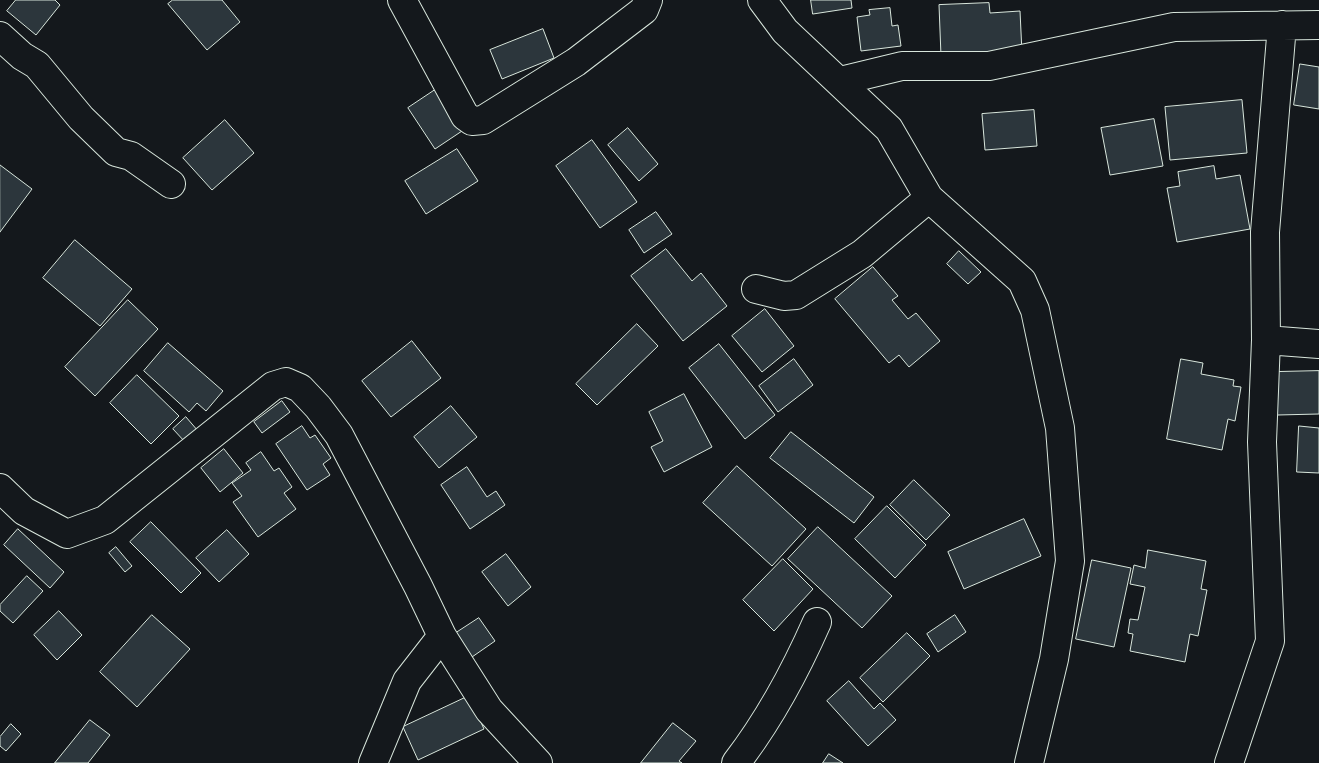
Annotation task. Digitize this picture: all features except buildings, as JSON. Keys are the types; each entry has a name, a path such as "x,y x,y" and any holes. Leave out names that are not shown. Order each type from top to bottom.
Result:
{"street":[{"path":"402,0 465,116 472,121 482,120 576,62 644,10 648,0"},
{"path":"762,0 785,31 889,129 930,198 1022,281 1035,310 1060,428 1070,561 1054,659 1028,763"},
{"path":"1229,763 1270,641 1262,442 1266,340 1264,232 1282,25"},
{"path":"840,81 902,66 989,66 1174,27 1319,25"},
{"path":"0,36 22,56 37,65 82,118 116,152 131,156 170,184"},
{"path":"756,289 784,296 796,295 862,254 930,198"},
{"path":"1266,340 1319,344"},
{"path":"0,488 24,511 67,534 105,520 273,386 286,382 300,388 318,407 339,435 442,636 489,710 538,763"},
{"path":"736,763 755,739 799,661 817,622"},
{"path":"373,763 407,681 442,636"}]}
